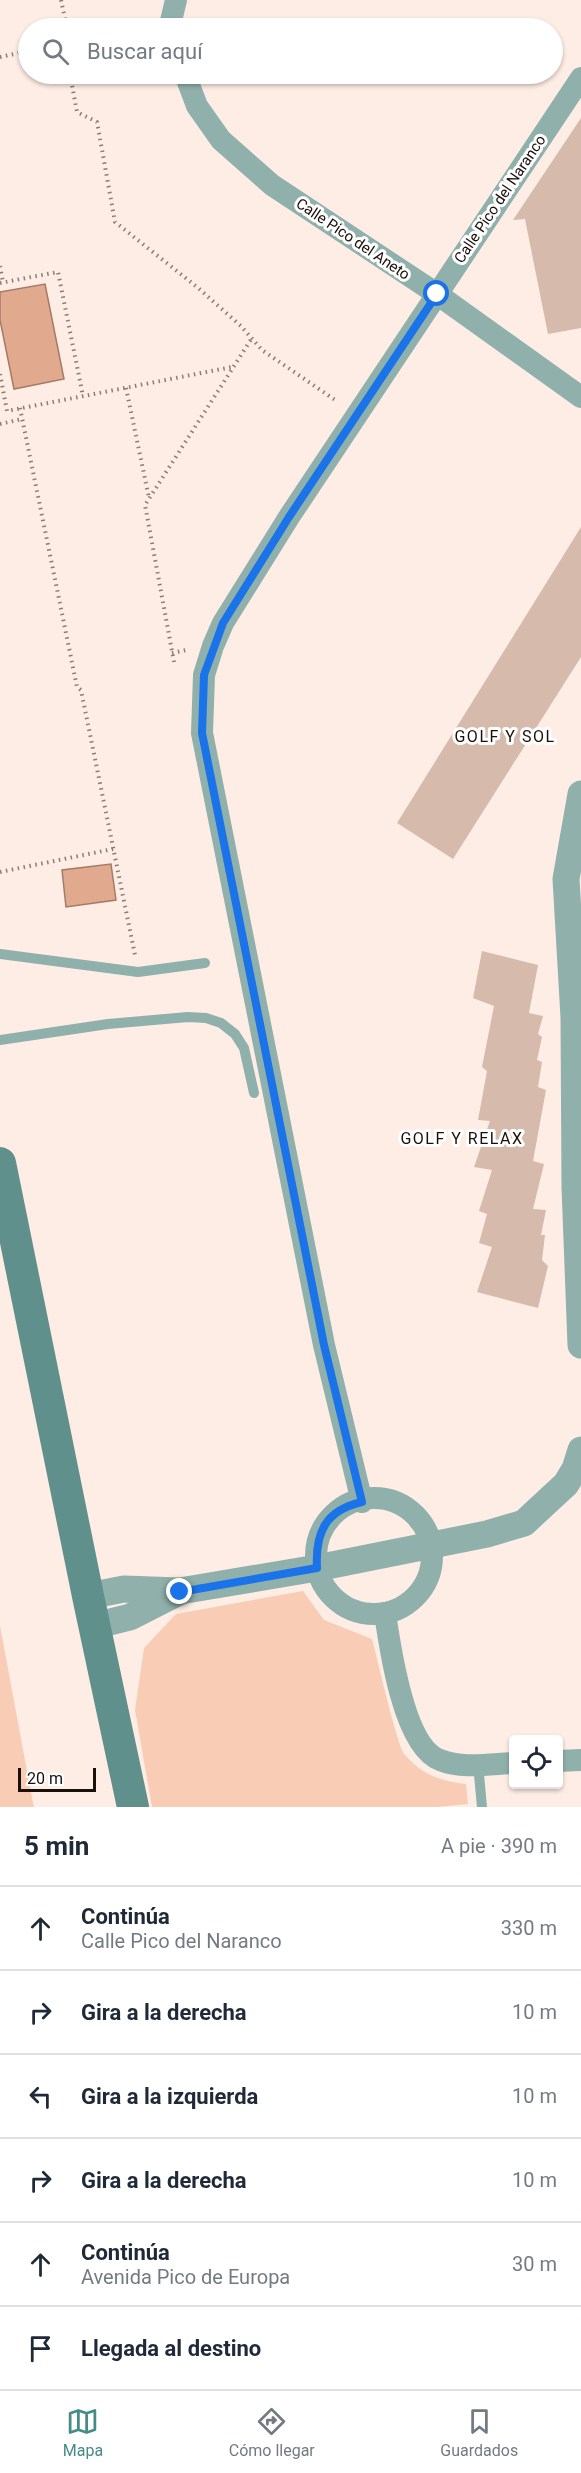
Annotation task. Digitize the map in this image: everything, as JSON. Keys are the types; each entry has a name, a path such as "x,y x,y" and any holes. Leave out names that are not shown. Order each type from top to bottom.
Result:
{"main road":[{"path":"0,1162 133,1807"}],"street":[{"path":"172,18 176,0"},
{"name":"Calle Pico del Naranco","path":"362,1502 322,1333 202,733 204,675 223,623 357,415 581,78"},
{"name":"Calle Pico del Aneto","path":"189,84 197,106 221,140 272,185 437,294 581,397"},
{"path":"581,794 566,879 574,1017 574,1187 581,1345"},
{"path":"91,1611 130,1617 180,1592 431,1546 488,1534 524,1523 566,1484 575,1469 581,1450"},
{"path":"380,1498 398,1503 414,1514 425,1528 431,1546 432,1564 426,1581 416,1596 402,1607 385,1613 367,1614 334,1599 323,1585 317,1568 318,1541 330,1517 345,1506 380,1498"},
{"path":"385,1613 390,1645 410,1725 420,1745 438,1760 460,1765 509,1763"},
{"path":"563,1761 581,1760"}],"lane":[{"path":"0,954 138,972 205,963"},
{"path":"0,1040 108,1024 188,1017 206,1018 221,1023 235,1034 244,1048 254,1093"},
{"path":"478,1764 482,1807"}],"path":[{"path":"61,0 65,18"},
{"path":"0,57 18,53"},
{"path":"72,84 77,112 97,122 115,222 197,287 252,338 261,350 357,415"},
{"path":"0,266 2,283 58,272 83,396"},
{"path":"174,662 145,506 252,338"},
{"path":"0,374 7,411 233,366"},
{"path":"126,388 149,499"},
{"path":"20,408 77,687 81,690 138,972"},
{"path":"0,424 22,419"},
{"path":"0,872 113,849"}],"shaded area":[{"path":"45,284 64,379 14,389 0,320 0,292"},
{"path":"111,864 116,900 66,907 62,870"},
{"path":"303,1591 324,1620 372,1639 392,1719 405,1755 418,1768 432,1776 466,1784 468,1804 437,1807 152,1807 135,1710 144,1648 176,1614"},
{"path":"0,1626 33,1803 34,1807 0,1807"}],"building":[{"path":"581,118 581,328 548,334 525,219 513,220"},
{"path":"581,527 581,657 453,859 397,823"},
{"path":"482,951 538,965 529,1013 543,1016 538,1034 542,1037 537,1060 542,1062 538,1087 546,1090 533,1161 544,1164 533,1209 546,1210 541,1235 545,1235 542,1260 548,1266 538,1308 477,1292 492,1247 479,1243 487,1214 479,1211 492,1170 474,1167 490,1121 478,1120 487,1071 482,1067 494,1006 473,998"}],"district":[{"name":"GOLF Y SOL","path":"505,736"},
{"name":"GOLF Y RELAX","path":"462,1138"}],"route":[{"path":"180,1592 317,1568 316,1550 321,1532 330,1517 345,1506 362,1502 324,1345 202,733 201,711 204,675 223,623 289,517 437,294"}]}
